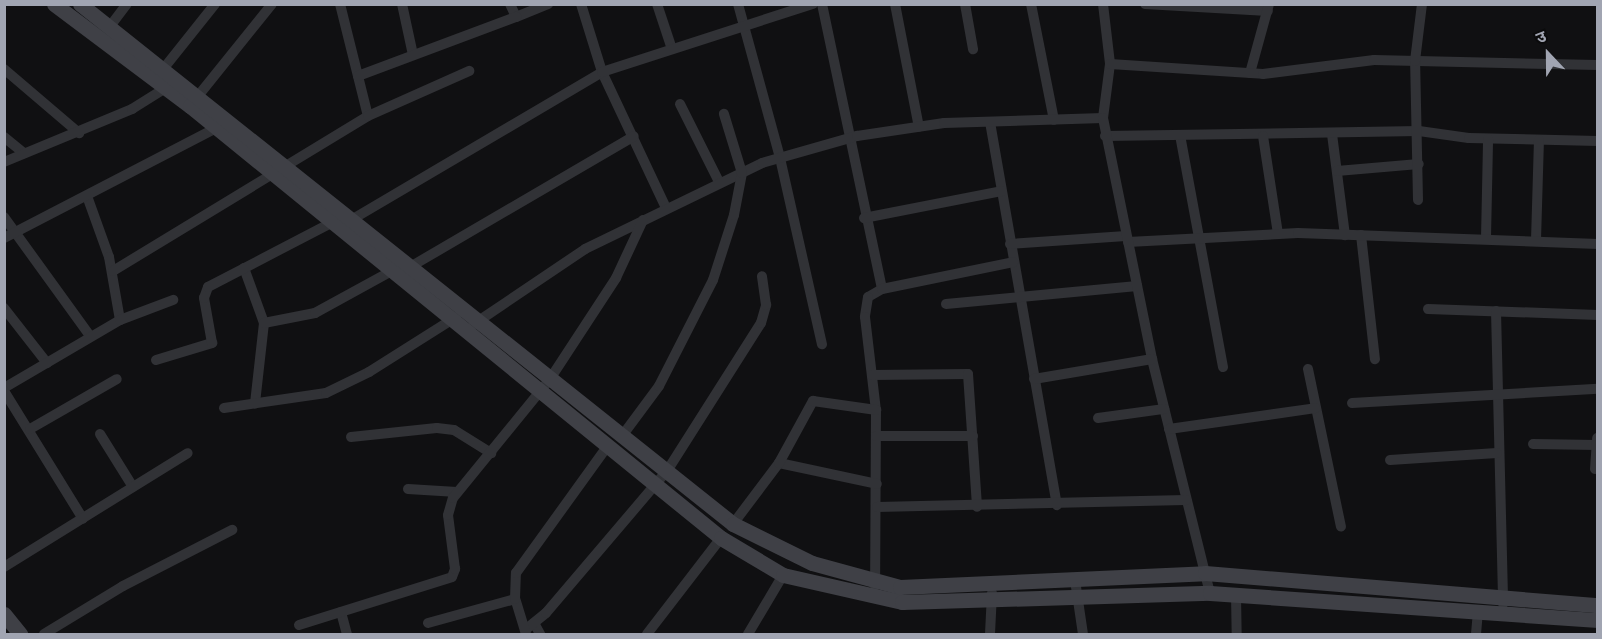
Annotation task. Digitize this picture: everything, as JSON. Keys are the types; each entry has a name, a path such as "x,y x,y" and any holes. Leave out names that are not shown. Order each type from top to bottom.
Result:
{"street":[{"path":"54,4 166,88 195,100 286,166 733,524 812,562 875,583 900,587 1077,597 1210,593 1598,620"},
{"path":"80,4 164,68 195,100 216,128 333,227 721,538 783,575 876,599 992,592 1075,580 1205,573 1598,605"},
{"path":"111,26 127,4"},
{"path":"164,68 215,4"},
{"path":"195,100 272,4"},
{"path":"340,4 368,116"},
{"path":"402,4 412,55"},
{"path":"510,4 516,17"},
{"path":"358,76 549,4"},
{"path":"581,4 602,72 666,208"},
{"path":"657,4 672,49"},
{"path":"738,4 741,26 780,158 822,344"},
{"path":"156,360 212,343 205,292 244,268 350,219 602,72 813,4"},
{"path":"822,4 864,218 882,289"},
{"path":"895,4 919,127"},
{"path":"965,4 973,49"},
{"path":"1032,4 1054,120"},
{"path":"1103,4 1110,64 1103,118 1106,136 1152,359 1210,593"},
{"path":"1145,4 1269,8 1250,74"},
{"path":"1418,200 1419,131 1415,61 1422,4"},
{"path":"1110,64 1250,74 1374,60 1598,65"},
{"path":"4,69 79,133"},
{"path":"113,271 368,116 469,71"},
{"path":"4,162 79,133 166,88"},
{"path":"680,104 719,182"},
{"path":"622,436 659,386 713,280 734,215 742,173 724,114"},
{"path":"464,331 585,249 719,182 780,158 850,138 919,127 1103,118"},
{"path":"990,122 1057,505"},
{"path":"4,238 216,128"},
{"path":"1106,136 1263,136 1419,131 1488,139 1598,141"},
{"path":"1332,134 1345,234"},
{"path":"1180,135 1201,238 1223,367"},
{"path":"410,267 634,136"},
{"path":"1263,136 1278,234"},
{"path":"4,137 24,153"},
{"path":"1486,238 1488,139"},
{"path":"1536,240 1539,140"},
{"path":"1337,171 1419,164"},
{"path":"864,218 1001,191"},
{"path":"87,196 113,271 120,320"},
{"path":"4,218 17,232 90,336"},
{"path":"299,625 452,577 455,569 448,516 457,492 550,379 616,279 643,220"},
{"path":"1010,244 1278,234 1486,238 1598,244"},
{"path":"1361,235 1375,359"},
{"path":"876,599 876,410 866,302 882,289 1013,262"},
{"path":"244,268 264,323 255,404"},
{"path":"264,323 315,313 390,272"},
{"path":"607,447 524,556 516,573 515,599 525,632 667,471 761,323 766,305 762,276"},
{"path":"946,304 1137,286"},
{"path":"83,519 4,389 120,320 173,300"},
{"path":"4,308 47,363"},
{"path":"1428,309 1598,315"},
{"path":"224,408 326,393 369,372 464,310"},
{"path":"1496,311 1495,393 1503,613"},
{"path":"1034,379 1152,359"},
{"path":"1308,369 1341,527"},
{"path":"872,375 968,374 977,507"},
{"path":"30,429 117,379"},
{"path":"1352,403 1495,393 1598,389"},
{"path":"733,524 779,463 813,401 876,410"},
{"path":"1169,429 1316,408"},
{"path":"1098,418 1164,409"},
{"path":"351,437 437,428 454,430 491,453"},
{"path":"100,434 134,487"},
{"path":"876,436 973,436"},
{"path":"1595,469 1598,438"},
{"path":"1533,444 1597,445"},
{"path":"4,567 188,453"},
{"path":"1390,460 1497,453"},
{"path":"779,463 877,484"},
{"path":"408,489 457,492"},
{"path":"877,507 977,507 1186,500"},
{"path":"44,634 123,586 232,530"},
{"path":"646,634 721,538"},
{"path":"749,634 783,575"},
{"path":"1075,580 1083,634"},
{"path":"990,634 992,592"},
{"path":"1236,595 1237,634"},
{"path":"428,623 515,599"},
{"path":"1476,634 1478,611"},
{"path":"341,612 347,634"},
{"path":"4,614 20,634"},
{"path":"534,623 540,634"}]}
